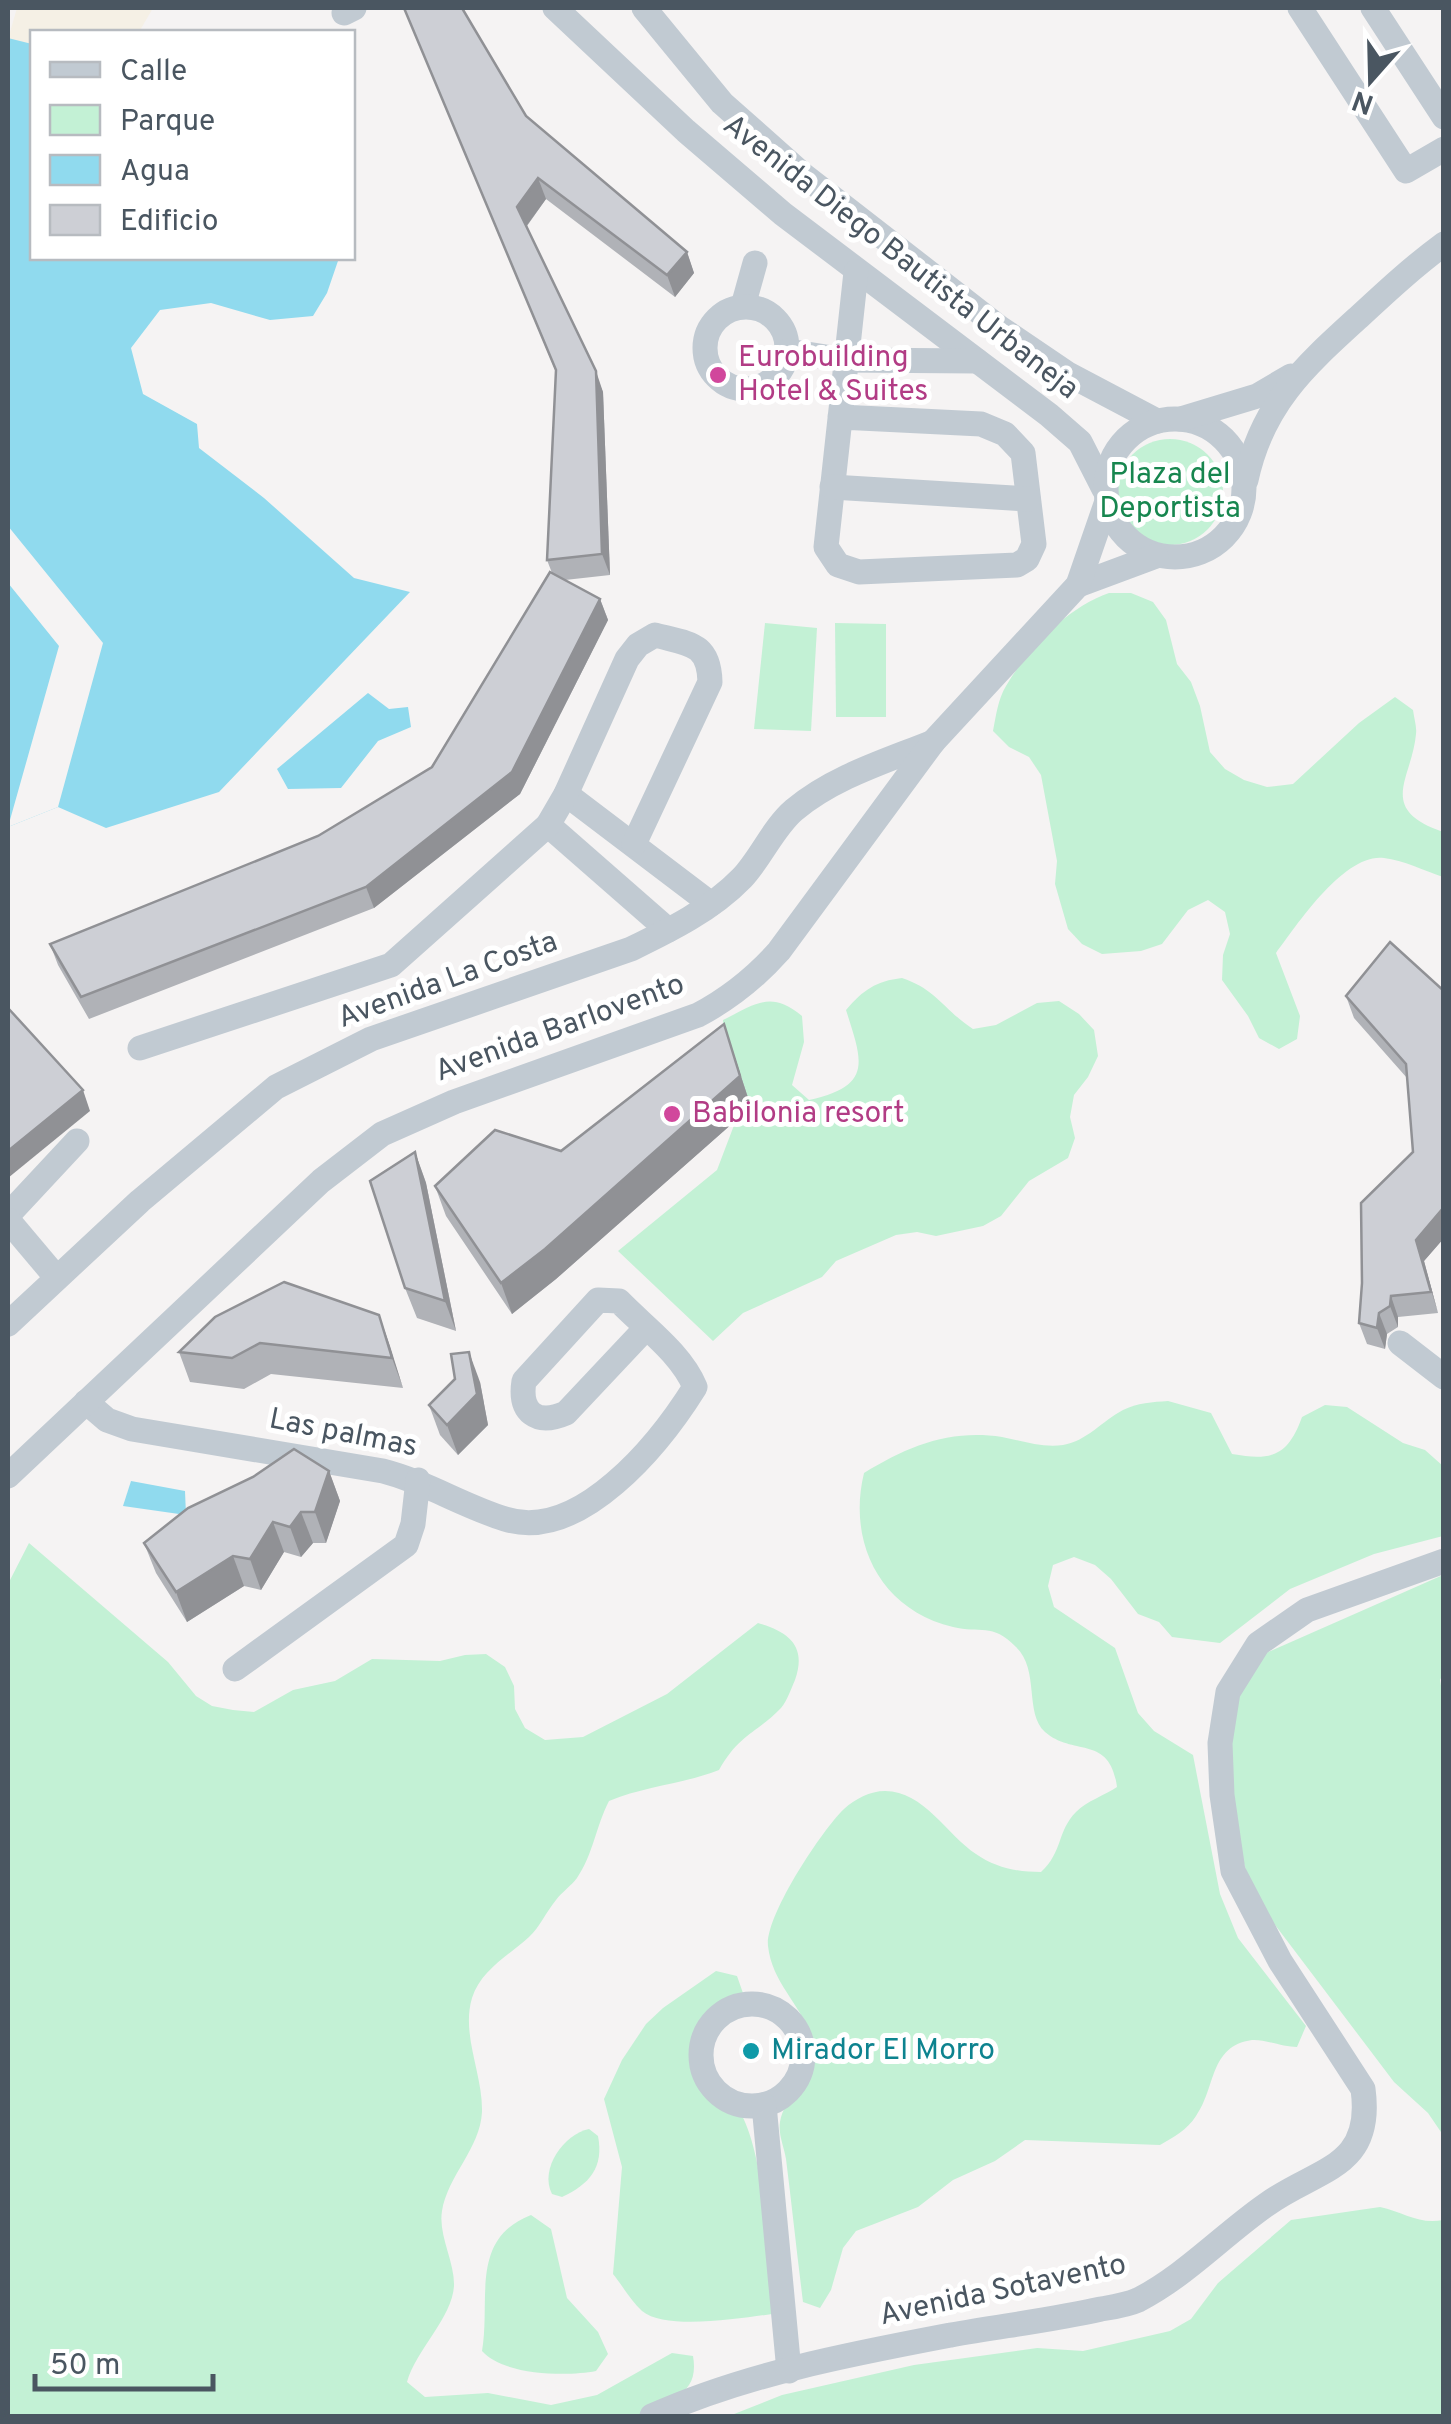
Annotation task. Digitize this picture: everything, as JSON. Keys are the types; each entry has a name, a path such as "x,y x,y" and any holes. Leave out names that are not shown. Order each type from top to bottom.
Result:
{"street":[{"name":"Avenida Diego Bautista Urbaneja","path":"556,8 686,131 783,214 1049,414 1080,442 1105,497"},
{"name":"Avenida Diego Bautista Urbaneja","path":"644,8 722,103 802,174 1000,328 1068,374 1169,420"},
{"path":"1300,8 1406,171 1444,149"},
{"path":"1373,8 1444,117"},
{"path":"1299,372 1256,396 1136,430 1118,446 1108,466 1105,497 1116,527 1134,545 1156,556 1182,558 1207,551 1228,534 1241,512 1252,451 1272,409 1299,372 1416,264 1444,244"},
{"path":"743,306 756,263"},
{"path":"840,417 981,424 1005,434 1022,452 1034,544 1027,559 1016,564 859,572 838,565 826,546 845,360 856,272"},
{"path":"743,306 766,311 783,328 788,351 780,373 760,388 736,389 716,378 704,357 706,333 721,314 743,306"},
{"path":"788,351 845,360 977,361"},
{"path":"1169,420 1205,426 1226,440 1240,462 1245,486"},
{"path":"832,486 1028,499"},
{"name":"Avenida Barlovento","path":"8,1476 321,1181 382,1134 454,1102 673,1025 742,988 779,951 933,742 1078,585 1105,497"},
{"name":"Avenida Barlovento","path":"1078,585 1156,556"},
{"path":"140,1048 391,966 548,825 627,660 638,644 655,635 696,646 710,662 710,682 634,844"},
{"name":"Avenida La Costa","path":"11,1311 276,1088 371,1039 616,954 668,930 712,904 742,878 790,812 825,787 933,742"},
{"path":"566,794 712,904"},
{"path":"548,825 668,930"},
{"path":"56,1276 8,1218 77,1141"},
{"name":"Las palmas","path":"86,1402 107,1420 132,1428 383,1471 418,1480 507,1520 538,1523 564,1518 590,1504 638,1458 695,1387 688,1370 646,1328 619,1301 598,1300 524,1381 522,1396 526,1408 538,1417 551,1419 566,1413 646,1328"},
{"path":"1400,1342 1444,1377"},
{"path":"235,1669 406,1545 413,1524 418,1480"},
{"name":"Avenida Sotavento","path":"652,2416 701,2394 789,2371 951,2335 1136,2302 1268,2203 1329,2170 1360,2140 1366,2114 1362,2089 1280,1962 1233,1871 1222,1795 1220,1744 1228,1692 1258,1644 1307,1610 1444,1562"},
{"path":"766,2006 783,2014 802,2042 804,2057 798,2080 778,2100 764,2106 730,2102 714,2090 704,2074 703,2040 717,2018 733,2008 766,2006"},
{"path":"764,2106 789,2371"}],"green space":[{"name":"Plaza del Deportista","path":"1170,439 1190,443 1208,454 1219,472 1223,492 1219,512 1208,530 1190,541 1170,545 1150,541 1132,530 1121,512 1117,492 1121,472 1132,454 1150,443"},
{"path":"1109,593 1131,593 1153,602 1166,620 1177,664 1191,682 1200,706 1210,752 1225,769 1244,780 1267,787 1293,784 1359,723 1395,697 1413,710 1416,734 1405,779 1404,803 1422,823 1443,832 1443,877 1391,859 1369,859 1338,878 1323,893 1276,953 1300,1016 1297,1039 1279,1049 1259,1038 1222,980 1223,955 1230,934 1225,912 1208,900 1188,910 1162,944 1141,951 1102,954 1082,944 1068,929 1055,884 1057,861 1041,775 1029,757 1009,747 993,731 1003,691 1026,657 1064,619"},
{"path":"765,623 817,628 811,731 754,729"},
{"path":"835,623 886,624 886,717 836,717"},
{"path":"902,978 924,988 973,1029 996,1025 1037,1003 1059,1001 1094,1030 1098,1056 1074,1095 1070,1117 1075,1138 1068,1158 1029,1181 1001,1216 983,1226 936,1236 917,1232 896,1235 836,1261 822,1277 743,1313 713,1341 618,1251 717,1170 744,1099 724,1041 723,1020 763,1002 781,1003 802,1016 804,1042 792,1085 809,1100 844,1087 858,1069 856,1044 846,1010 871,988"},
{"path":"1168,1401 1211,1413 1232,1454 1258,1457 1277,1453 1291,1440 1302,1417 1325,1405 1347,1407 1403,1443 1425,1450 1443,1466 1443,1536 1374,1554 1290,1589 1220,1643 1172,1637 1159,1622 1138,1614 1095,1565 1074,1557 1053,1565 1048,1586 1054,1607 1115,1648 1138,1713 1154,1731 1193,1755 1220,1894 1238,1938 1306,2026 1297,2047 1252,2040 1228,2050 1196,2116 1160,2145 1025,2140 995,2161 953,2180 918,2207 856,2231 843,2248 831,2290 820,2308 803,2302 780,2127 782,2113 811,2064 811,2040 807,2026 777,1976 768,1946 776,1915 797,1874 844,1809 863,1796 885,1791 912,1798 965,1846 991,1863 1041,1872 1076,1812 1117,1787 1113,1770 1099,1753 1056,1739 1039,1724 1028,1667 1008,1639 928,1618 906,1606 889,1589 866,1548 860,1499 864,1473 913,1448 965,1435 1063,1445 1080,1439 1128,1408"},
{"path":"29,1543 168,1662 196,1696 212,1706 233,1710 254,1712 293,1690 335,1681 372,1659 440,1661 486,1654 505,1667 514,1686 515,1709 525,1728 545,1740 583,1737 667,1694 758,1623 793,1642 798,1668 781,1708 741,1741 719,1770 609,1801 577,1878 533,1933 488,1971 476,1988 469,2026 482,2112 476,2138 445,2198 441,2220 452,2268 452,2298 407,2382 425,2397 488,2393 551,2405 597,2395 672,2353 693,2356 692,2380 680,2395 638,2416 8,2416 8,1584"},
{"path":"1443,1575 1443,2135 1428,2113 1394,2082 1254,1897 1239,1847 1226,1740 1241,1677 1259,1656"},
{"path":"716,1971 737,1976 744,1996 712,2025 705,2040 705,2058 711,2074 738,2108 755,2153 764,2208 772,2314 705,2322 668,2320 642,2311 613,2274 622,2167 604,2099 622,2060 646,2024"},
{"path":"589,2129 598,2136 599,2147 593,2173 562,2197 552,2194 549,2174 556,2154 571,2138"},
{"path":"1380,2207 1419,2219 1443,2220 1443,2416 729,2416 782,2395 914,2365 1037,2348 1083,2351 1170,2331 1191,2319 1218,2283 1291,2220"},
{"path":"531,2215 551,2229 567,2298 598,2332 608,2354 596,2371 552,2374 519,2369 482,2351 491,2255 498,2239 511,2226"}],"sand":[{"path":"17,8 153,8 140,30 30,30 30,44 8,39"}],"water":[{"path":"8,38 30,44 30,260 338,260 327,293 313,316 270,320 211,303 160,310 131,348 143,394 197,424 199,448 264,498 354,578 410,592 219,792 106,828 58,807 8,827"},
{"path":"368,693 389,709 408,707 411,727 378,741 341,788 288,789 277,769"},
{"path":"131,1481 185,1491 186,1515 123,1506"}],"pier":[{"path":"8,526 103,643 58,807 8,827 59,646 8,583"}],"building":[{"path":"404,8 462,8 526,116 687,252 667,275 538,178 517,207 596,371 602,554 547,560 556,370"},
{"path":"550,572 600,599 512,772 366,887 81,997 50,944 318,836 432,767"},
{"path":"1390,942 1444,991 1444,1207 1416,1240 1431,1292 1391,1296 1390,1306 1379,1313 1377,1328 1359,1323 1361,1203 1413,1152 1406,1064 1346,996"},
{"path":"8,1008 83,1090 8,1151"},
{"path":"724,1024 740,1076 545,1249 501,1283 435,1186 495,1130 561,1151"},
{"path":"415,1152 445,1301 405,1288 370,1181"},
{"path":"284,1282 379,1315 392,1358 260,1343 232,1358 179,1352 215,1317"},
{"path":"469,1352 477,1394 447,1425 429,1405 455,1379 451,1354"},
{"path":"294,1449 329,1471 315,1512 301,1512 290,1527 273,1522 250,1559 233,1556 176,1592 144,1543 188,1508 253,1477"}],"place":[{"name":"Eurobuilding Hotel & Suites","path":"718,375"},
{"name":"Babilonia resort","path":"672,1114"},
{"name":"Mirador El Morro","path":"751,2051"}]}
